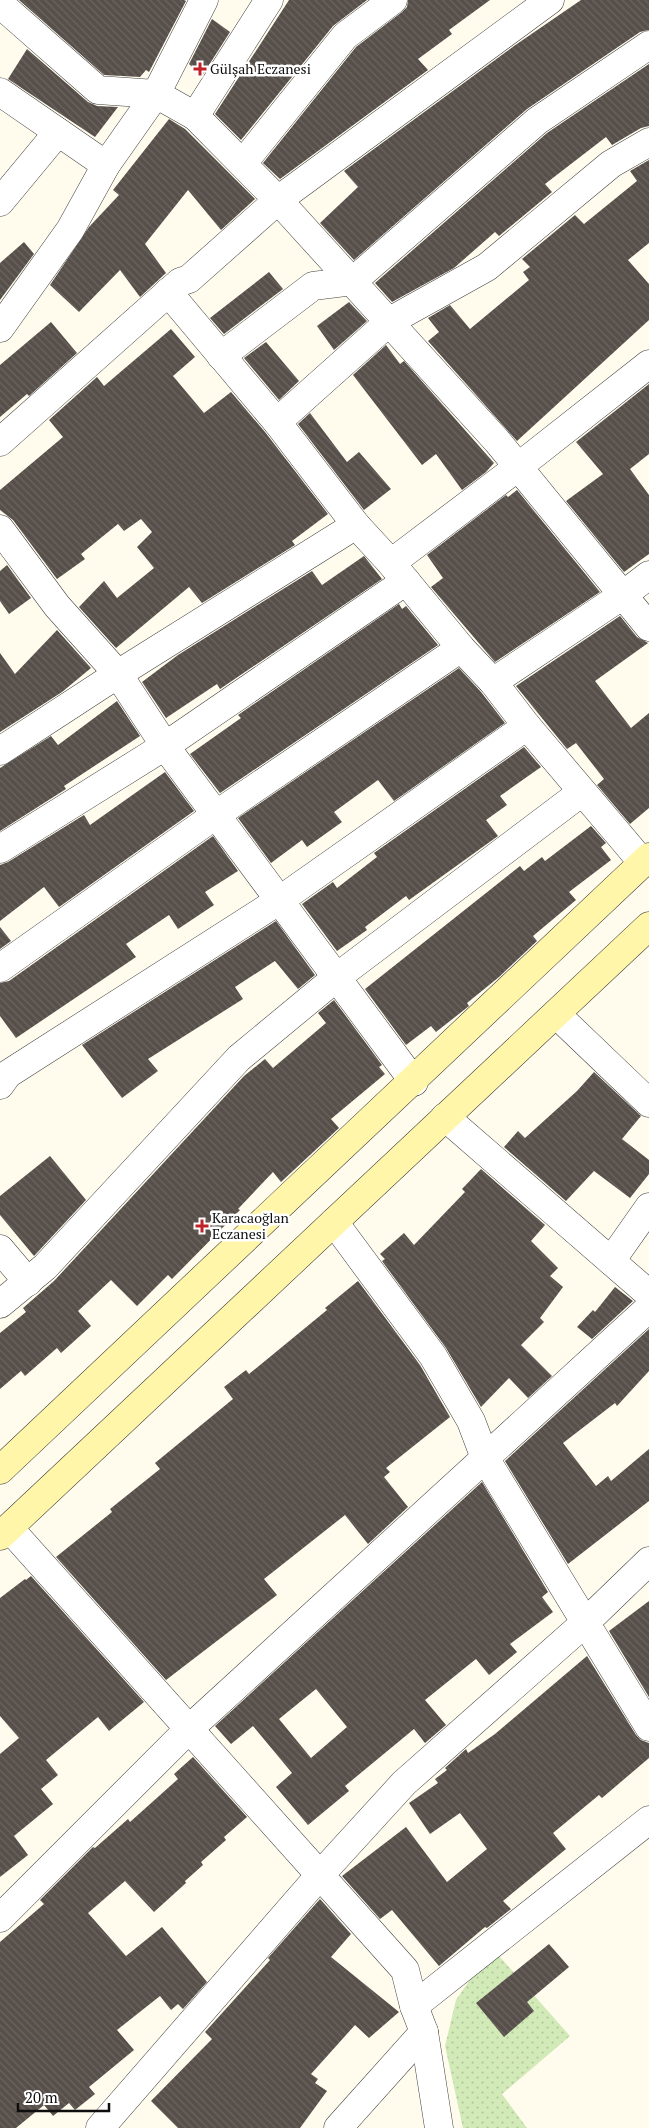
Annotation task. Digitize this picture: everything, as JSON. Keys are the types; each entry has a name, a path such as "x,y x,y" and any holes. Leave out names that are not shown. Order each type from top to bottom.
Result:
{"main road":[{"path":"0,1470 414,1082 646,860"},
{"path":"4,1532 649,926"}],"street":[{"path":"0,328 70,230 106,165 156,94 204,0"},
{"path":"196,116 269,0"},
{"path":"243,163 345,36 394,0"},
{"path":"0,442 168,292 180,282 189,279 278,200 550,0"},
{"path":"0,4 98,90 156,94 196,116 278,200 390,321 497,441 649,628"},
{"path":"221,356 313,286 353,281 537,121 649,45"},
{"path":"0,92 106,165"},
{"path":"0,202 58,132"},
{"path":"277,422 390,321 487,267 611,164 649,142"},
{"path":"168,292 277,422 356,525 461,648 493,682 582,792 646,860"},
{"path":"0,849 166,746 398,572 518,467 649,364"},
{"path":"0,751 118,674 356,525"},
{"path":"1,532 57,606 118,674 166,746 414,1082"},
{"path":"493,682 623,595 649,575"},
{"path":"0,968 217,814 461,648"},
{"path":"0,1085 8,1074 280,900 527,726"},
{"path":"0,1304 45,1267 239,1058 338,977 582,792"},
{"path":"556,1014 649,1102"},
{"path":"445,1117 649,1294"},
{"path":"611,1261 649,1207"},
{"path":"334,1222 433,1356 471,1421 484,1458 649,1726"},
{"path":"0,1249 28,1282"},
{"path":"0,1918 189,1729 649,1308"},
{"path":"4,1532 189,1729 406,1970 414,2006 424,2032 439,2128"},
{"path":"100,2128 320,1875 404,1783 585,1622 649,1561"},
{"path":"414,2006 649,1820"},
{"path":"338,2128 424,2032"}],"green space":[{"path":"492,1948 570,2036 502,2094 527,2128 463,2128 445,2046 456,2000"}],"building":[{"path":"19,0 186,1 149,72 146,70 140,77 104,75"},
{"path":"289,0 367,0 333,26 241,140 215,114"},
{"path":"408,0 490,0 449,30 452,34 418,59 428,70 280,179 263,163 356,47 402,12 407,7"},
{"path":"581,0 649,0 649,30 640,32 527,109 354,260 320,223 358,187 344,171 514,46"},
{"path":"212,19 230,32 202,76 189,64"},
{"path":"27,49 88,102 97,106 118,107 95,137 8,79"},
{"path":"649,64 649,126 641,128 612,145 606,137 545,184 552,192 499,236 495,232 454,268 392,302 375,283 547,133"},
{"path":"169,119 185,129 255,199 221,230 188,190 145,244 166,273 140,297 120,270 79,312 50,285 89,227 119,195 113,190"},
{"path":"649,160 649,243 628,260 649,284 649,320 517,441 428,341 439,332 428,318 450,305 470,329 529,280 523,272 530,267 522,259 575,215 584,224 637,181 630,171"},
{"path":"24,242 34,254 0,300 0,263"},
{"path":"269,272 283,289 224,334 210,318"},
{"path":"349,302 367,321 334,350 317,326"},
{"path":"51,322 77,353 29,396 27,394 0,417 0,365"},
{"path":"171,329 195,357 173,376 204,413 231,392 265,432 328,514 292,541 295,545 202,603 189,587 116,648 79,607 104,581 117,598 154,568 137,547 152,532 141,519 124,531 118,524 81,554 85,559 57,579 13,520 0,510 0,490 63,437 49,420 97,377 104,386"},
{"path":"266,342 299,381 279,400 244,358"},
{"path":"386,345 400,364 404,361 494,463 486,472 462,490 436,454 422,465 353,375"},
{"path":"649,384 649,454 630,469 649,495 649,554 624,572 566,501 603,474 576,442"},
{"path":"310,413 347,462 359,452 391,489 364,510 298,424"},
{"path":"517,490 600,592 495,662 431,587 443,578 427,555 506,495 508,497"},
{"path":"364,556 382,579 220,689 217,684 166,718 142,682 178,655 312,571 322,585"},
{"path":"7,565 31,598 9,614 0,601 0,571"},
{"path":"399,604 402,609 406,606 438,645 220,793 190,754 241,718 238,715"},
{"path":"620,616 637,637 648,643 595,681 631,728 649,713 649,808 630,824 597,785 604,779 576,743 567,749 516,686"},
{"path":"57,630 91,668 62,692 0,732 0,653 15,674"},
{"path":"459,668 505,723 394,801 378,780 334,812 342,822 307,847 302,840 271,863 238,818"},
{"path":"117,701 140,736 64,786 66,789 0,831 0,768 51,736 58,745"},
{"path":"524,747 541,767 500,796 507,805 486,820 498,836 409,900 406,896 365,927 367,930 337,951 302,904 333,882 337,888 377,857 374,853"},
{"path":"165,772 194,811 59,907 44,887 0,921 0,865 8,862 84,815 90,825"},
{"path":"591,826 606,843 601,847 611,860 569,892 576,900 533,936 537,941 499,977 467,1003 469,1006 436,1032 431,1026 406,1045 365,989 520,866 524,871 542,857 545,861"},
{"path":"213,836 238,871 205,892 214,905 178,929 169,915 126,944 136,957 16,1038 0,1016 0,983 9,981"},
{"path":"276,921 315,975 298,989 275,961 235,987 243,999 148,1059 158,1071 122,1098 82,1045"},
{"path":"0,927 11,941 0,949"},
{"path":"334,1000 382,1065 379,1067 385,1074 331,1119 339,1128 281,1182 273,1172 238,1209 240,1210 172,1279 168,1275 137,1306 111,1280 78,1311 91,1326 61,1353 57,1348 25,1376 21,1371 0,1389 0,1333 26,1312 23,1308 54,1281 244,1076 265,1059 273,1068 326,1023 318,1013"},
{"path":"594,1072 641,1116 622,1139 649,1160 649,1174 630,1198 594,1171 566,1201 504,1147 518,1131 525,1138 577,1091"},
{"path":"50,1156 86,1200 34,1256 0,1215 0,1196"},
{"path":"481,1169 545,1225 531,1241 558,1268 550,1276 563,1287 540,1318 544,1322 521,1345 552,1376 528,1398 509,1378 481,1407 446,1348 382,1261 385,1259 380,1254 404,1233 414,1245 465,1192 462,1189"},
{"path":"358,1281 420,1365 450,1417 386,1468 390,1472 384,1477 408,1507 368,1544 345,1515 264,1579 277,1595 166,1680 56,1557 112,1512 110,1509 160,1469 155,1463 233,1399 224,1387 246,1370 249,1374 327,1310 325,1308"},
{"path":"615,1287 633,1301 592,1339 577,1327 593,1310 595,1312"},
{"path":"649,1329 649,1371 617,1406 615,1403 563,1443 596,1486 608,1476 611,1481 649,1449 649,1501 568,1564 505,1461"},
{"path":"482,1482 548,1592 542,1597 553,1612 510,1644 517,1652 489,1675 476,1659 425,1700 446,1725 425,1743 414,1729 345,1786 349,1791 308,1825 276,1787 292,1773 253,1726 231,1744 215,1726","holes":["316,1689 347,1727 311,1758 279,1719"]},
{"path":"31,1576 144,1702 109,1731 98,1717 46,1760 58,1775 41,1789 53,1804 14,1836 28,1855 0,1877 0,1754 19,1738 0,1716 0,1598"},
{"path":"649,1601 649,1697 609,1631"},
{"path":"587,1656 636,1735 641,1740 649,1743 649,1758 602,1798 599,1795 553,1833 566,1849 503,1901 511,1909 487,1928 485,1927 439,1966 392,1910 380,1919 342,1876 406,1827 447,1882 487,1849 460,1813 430,1834 409,1803 438,1783 435,1779 447,1770 445,1768 466,1749 468,1753 495,1734"},
{"path":"193,1757 247,1817 224,1837 226,1840 201,1862 203,1865 185,1881 186,1883 154,1912 125,1881 88,1913 126,1956 162,1927 207,1982 183,2009 178,2004 171,2010 160,1996 117,2030 134,2050 89,2087 95,2094 75,2110 69,2103 53,2116 44,2105 16,2128 0,2128 0,1942 44,1904 40,1900 93,1847 95,1848 128,1819 130,1822 178,1779 174,1774"},
{"path":"320,1899 351,1934 331,1957 399,2012 369,2038 355,2025 311,2074 318,2079 315,2083 327,2091 300,2128 178,2128 151,2101 212,2039 205,2032 270,1960 268,1958"},
{"path":"549,1944 569,1967 527,2002 534,2011 504,2037 476,2003"}],"place":[{"name":"Gülşah Eczanesi","path":"200,69"},
{"name":"Karacaoğlan Eczanesi","path":"202,1226"}]}
